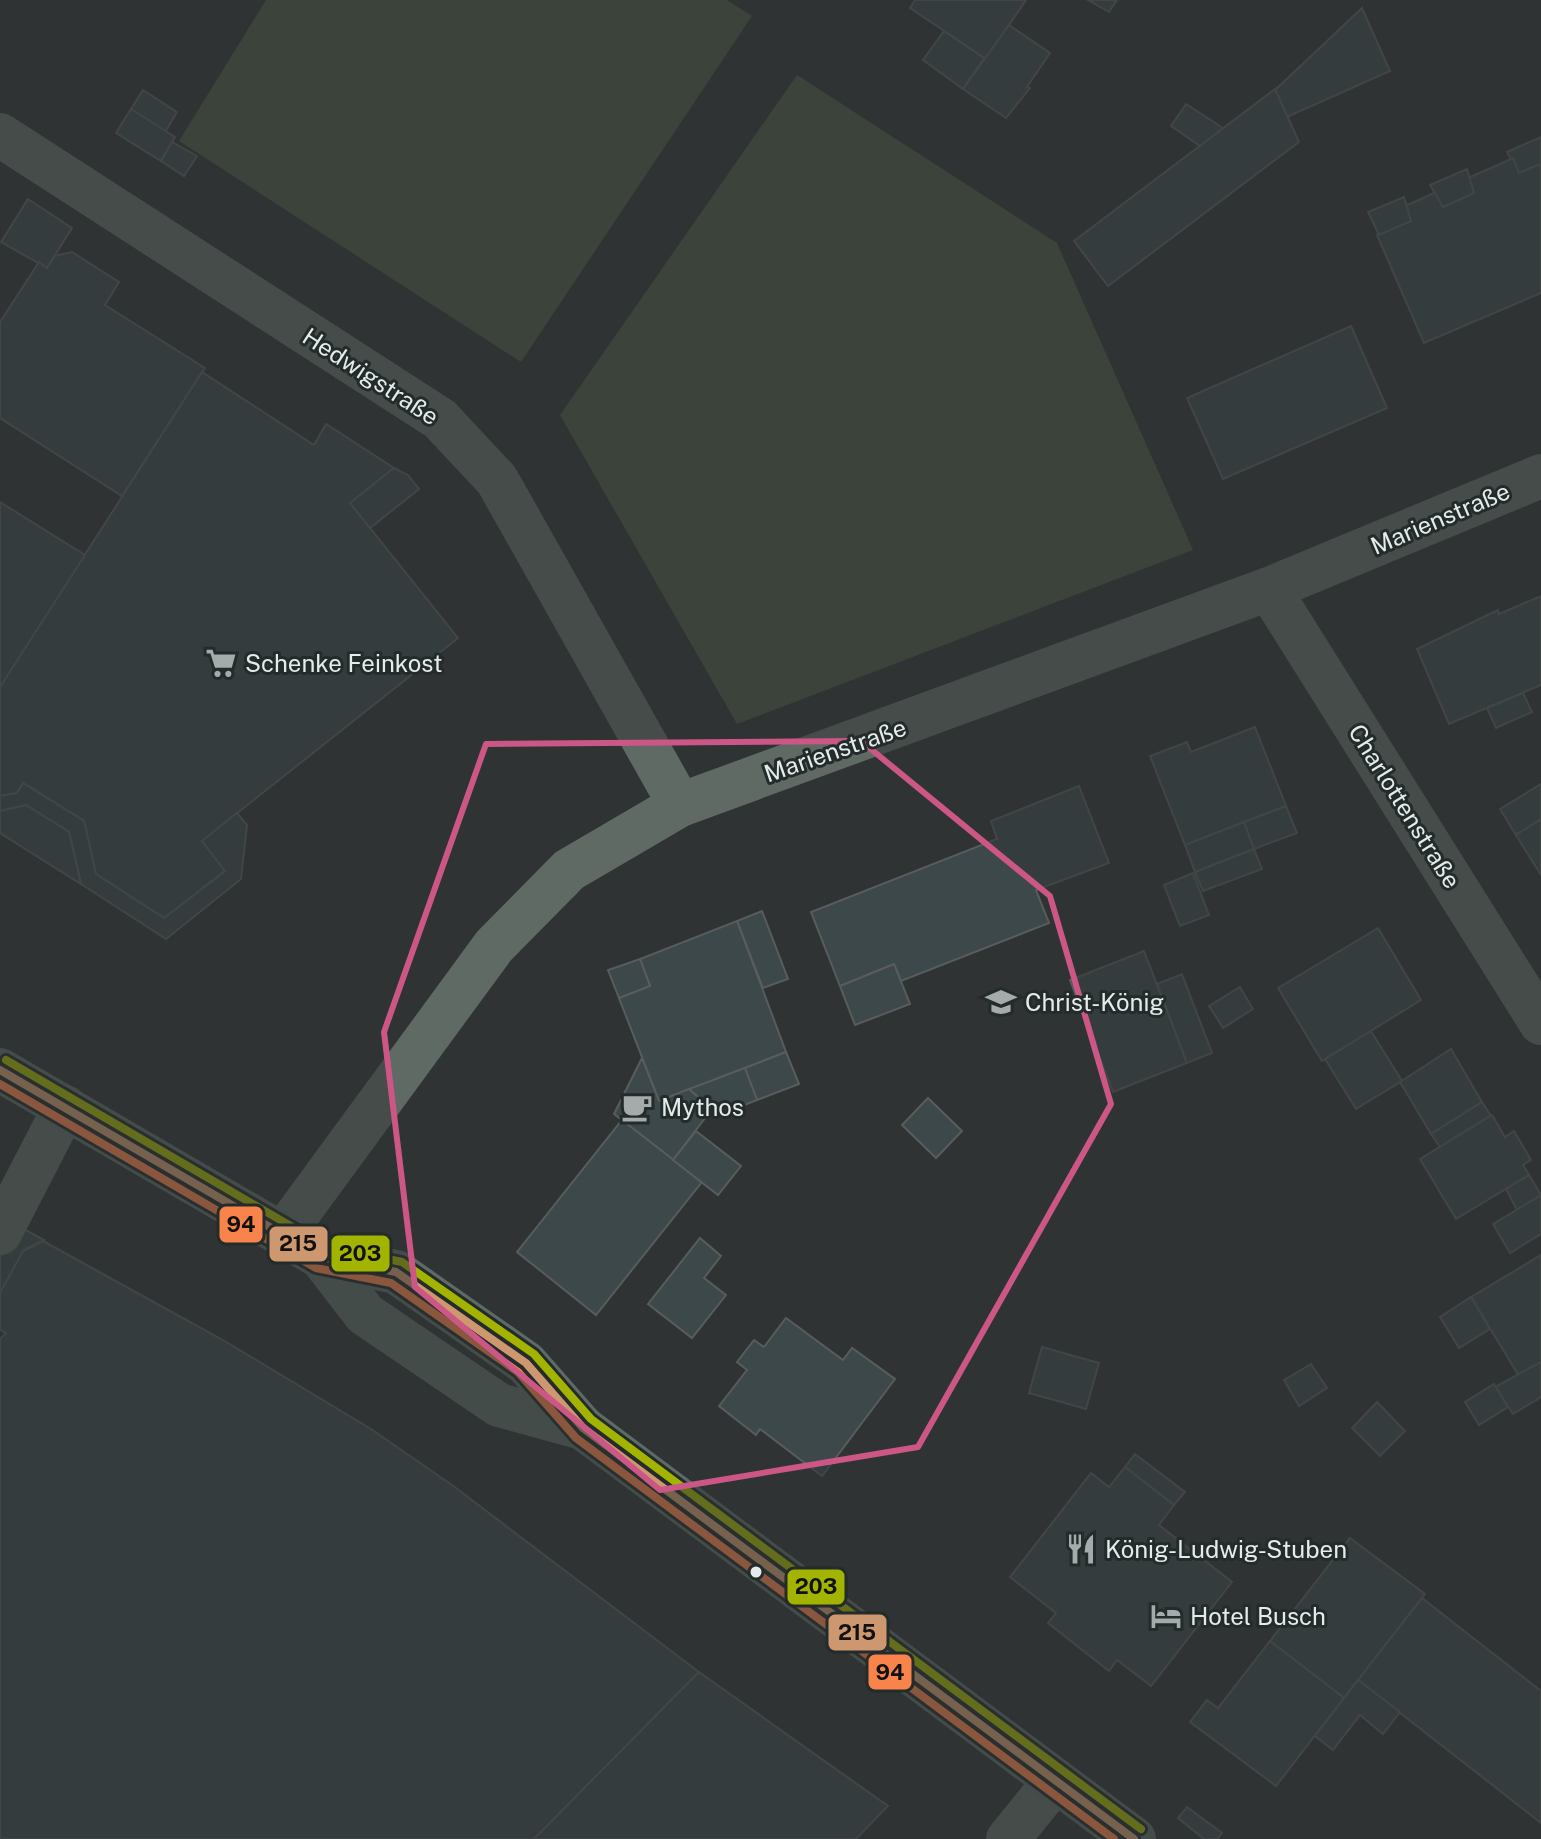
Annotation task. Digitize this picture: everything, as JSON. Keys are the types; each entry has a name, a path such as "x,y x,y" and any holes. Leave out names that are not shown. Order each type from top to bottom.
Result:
{"main road":[{"path":"0,1070 321,1257 365,1314 499,1405 583,1428 1134,1839"}],"street":[{"name":"Hedwigstraße","path":"0,135 440,419 497,480 680,805"},
{"name":"Marienstraße","path":"283,1234 494,946 569,870 680,805 1269,589 1541,476"},
{"name":"Charlottenstraße","path":"1269,589 1541,1023"},
{"path":"0,1233 65,1107"},
{"path":"1008,1839 1055,1781"}],"highlighted area":[{"path":"861,741 1050,896 1111,1104 918,1447 660,1490 415,1287 384,1032 486,744"}],"green space":[{"path":"266,0 727,0 752,16 521,362 179,141"},
{"path":"797,75 1057,243 1193,550 737,724 560,415"}],"building":[{"path":"915,0 1026,0 986,59 910,8"},
{"path":"1088,0 1117,0 1109,12"},
{"path":"1362,8 1390,71 1287,117 1275,90"},
{"path":"1009,25 1050,53 1027,87 1030,88 1006,118 963,89"},
{"path":"944,31 984,58 963,89 923,60"},
{"path":"1275,89 1299,142 1108,286 1074,241"},
{"path":"143,90 177,112 165,132 131,109"},
{"path":"1186,104 1223,128 1200,146 1171,126"},
{"path":"131,109 175,137 161,161 116,133"},
{"path":"1541,137 1541,164 1519,173 1507,152"},
{"path":"172,142 197,156 184,176 161,161"},
{"path":"1513,158 1519,173 1541,164 1541,293 1424,343 1377,235 1411,221 1405,206 1436,192 1443,207 1474,193 1468,178"},
{"path":"1467,169 1474,193 1443,207 1430,185"},
{"path":"1404,197 1411,221 1379,235 1368,212"},
{"path":"28,199 72,228 47,268 1,242"},
{"path":"72,252 119,282 105,305 205,368 122,496 0,418 0,322 39,262 47,268 55,256"},
{"path":"1351,326 1387,408 1223,479 1187,398"},
{"name":"Schenke Feinkost","path":"202,372 314,445 326,424 394,468 350,503 458,638 202,841 225,871 164,918 96,874 84,821 23,783 17,793 0,796 0,687"},
{"path":"394,468 408,475 419,489 370,528 350,503"},
{"path":"0,502 85,555 0,687"},
{"path":"1541,596 1541,685 1449,724 1417,649 1498,610 1499,614"},
{"path":"1523,693 1532,712 1496,728 1487,708"},
{"path":"1255,727 1286,806 1185,845 1150,756 1187,742 1191,752"},
{"path":"23,783 84,821 96,874 164,918 225,871 202,841 237,813 247,825 241,879 166,939 81,884 69,832 26,805 0,811 0,796 17,793"},
{"path":"1541,784 1541,819 1516,835 1500,809"},
{"path":"1079,786 1109,863 1036,890 1049,923 901,981 894,964 840,986 811,912 997,839 991,821"},
{"path":"26,805 69,832 81,884 0,833 0,811"},
{"path":"1286,806 1297,833 1254,849 1244,822"},
{"path":"1541,819 1541,875 1516,835"},
{"path":"1244,822 1254,849 1195,872 1185,845"},
{"path":"1254,849 1262,869 1203,891 1195,872"},
{"path":"1193,873 1209,915 1180,926 1164,885"},
{"path":"762,911 788,979 763,988 737,921"},
{"path":"737,921 786,1052 659,1101 619,998 650,986 640,959"},
{"path":"1378,928 1421,1000 1322,1061 1278,988"},
{"path":"1144,951 1187,1063 1113,1092 1070,980"},
{"path":"640,959 650,986 619,998 608,970"},
{"path":"894,964 910,1004 855,1025 840,986"},
{"path":"1182,974 1212,1053 1187,1063 1157,984"},
{"path":"1240,987 1253,1009 1223,1028 1209,1006"},
{"path":"1371,1031 1402,1081 1356,1109 1325,1059"},
{"path":"1451,1049 1482,1102 1431,1134 1400,1082"},
{"path":"786,1052 799,1084 757,1100 745,1068"},
{"path":"642,1058 659,1101 689,1089 712,1109 673,1160 614,1114"},
{"path":"745,1068 757,1100 719,1115 689,1089"},
{"path":"928,1098 962,1131 936,1158 902,1125"},
{"path":"1482,1102 1491,1116 1440,1147 1431,1134"},
{"path":"1492,1115 1505,1137 1514,1131 1531,1160 1523,1165 1529,1175 1456,1219 1420,1159"},
{"path":"622,1120 702,1182 596,1315 517,1252"},
{"path":"696,1131 741,1166 718,1195 673,1160"},
{"path":"1529,1175 1541,1195 1517,1210 1506,1189"},
{"path":"1541,1195 1541,1234 1510,1253 1493,1224"},
{"path":"0,1216 44,1240 24,1250 0,1294"},
{"path":"700,1238 721,1256 704,1278 726,1295 692,1338 648,1304"},
{"path":"43,1241 223,1340 371,1429 452,1485 699,1672 534,1839 0,1839 0,1339 6,1333 0,1330 0,1293 23,1251"},
{"path":"1541,1255 1541,1362 1519,1376 1471,1297"},
{"path":"1471,1297 1490,1329 1459,1348 1440,1317"},
{"path":"786,1318 843,1360 852,1348 895,1379 822,1476 760,1429 756,1435 719,1406 747,1370 737,1362 754,1340 764,1347"},
{"path":"1042,1347 1099,1363 1086,1409 1029,1393"},
{"path":"1541,1362 1541,1397 1513,1414 1495,1387"},
{"path":"1311,1364 1327,1388 1299,1406 1284,1380"},
{"path":"1494,1384 1508,1407 1479,1425 1465,1402"},
{"path":"1377,1402 1405,1431 1380,1456 1352,1428"},
{"path":"1135,1454 1185,1492 1174,1505 1125,1467"},
{"path":"1125,1467 1174,1505 1159,1525 1232,1582 1151,1686 1117,1660 1109,1671 1048,1623 1056,1613 1010,1577 1091,1473 1109,1487"},
{"path":"1350,1538 1425,1594 1344,1698 1270,1641"},
{"path":"1422,1598 1541,1691 1541,1823 1358,1680"},
{"path":"1270,1641 1344,1698 1276,1786 1190,1722 1207,1700 1218,1708"},
{"path":"699,1672 888,1806 856,1839 534,1839"},
{"path":"1358,1680 1400,1712 1383,1734 1360,1715 1333,1750 1315,1736"},
{"path":"1187,1807 1222,1833 1217,1839 1204,1839 1178,1818"}],"transit line":[{"name":"203","path":"6,1060 325,1246 402,1262 534,1354 591,1419 1141,1829"},
{"name":"215","path":"0,1070 321,1257 396,1272 526,1363 583,1428 1134,1839"},
{"name":"94","path":"0,1084 316,1268 391,1283 518,1372 576,1438 1114,1839"}],"place":[{"name":"Schenke Feinkost","path":"221,663"},
{"name":"Christ-König","path":"1001,1002"},
{"name":"Mythos","path":"637,1107"},
{"name":"König-Ludwig-Stuben","path":"1081,1549"},
{"name":"Hotel Busch","path":"1166,1616"}]}
